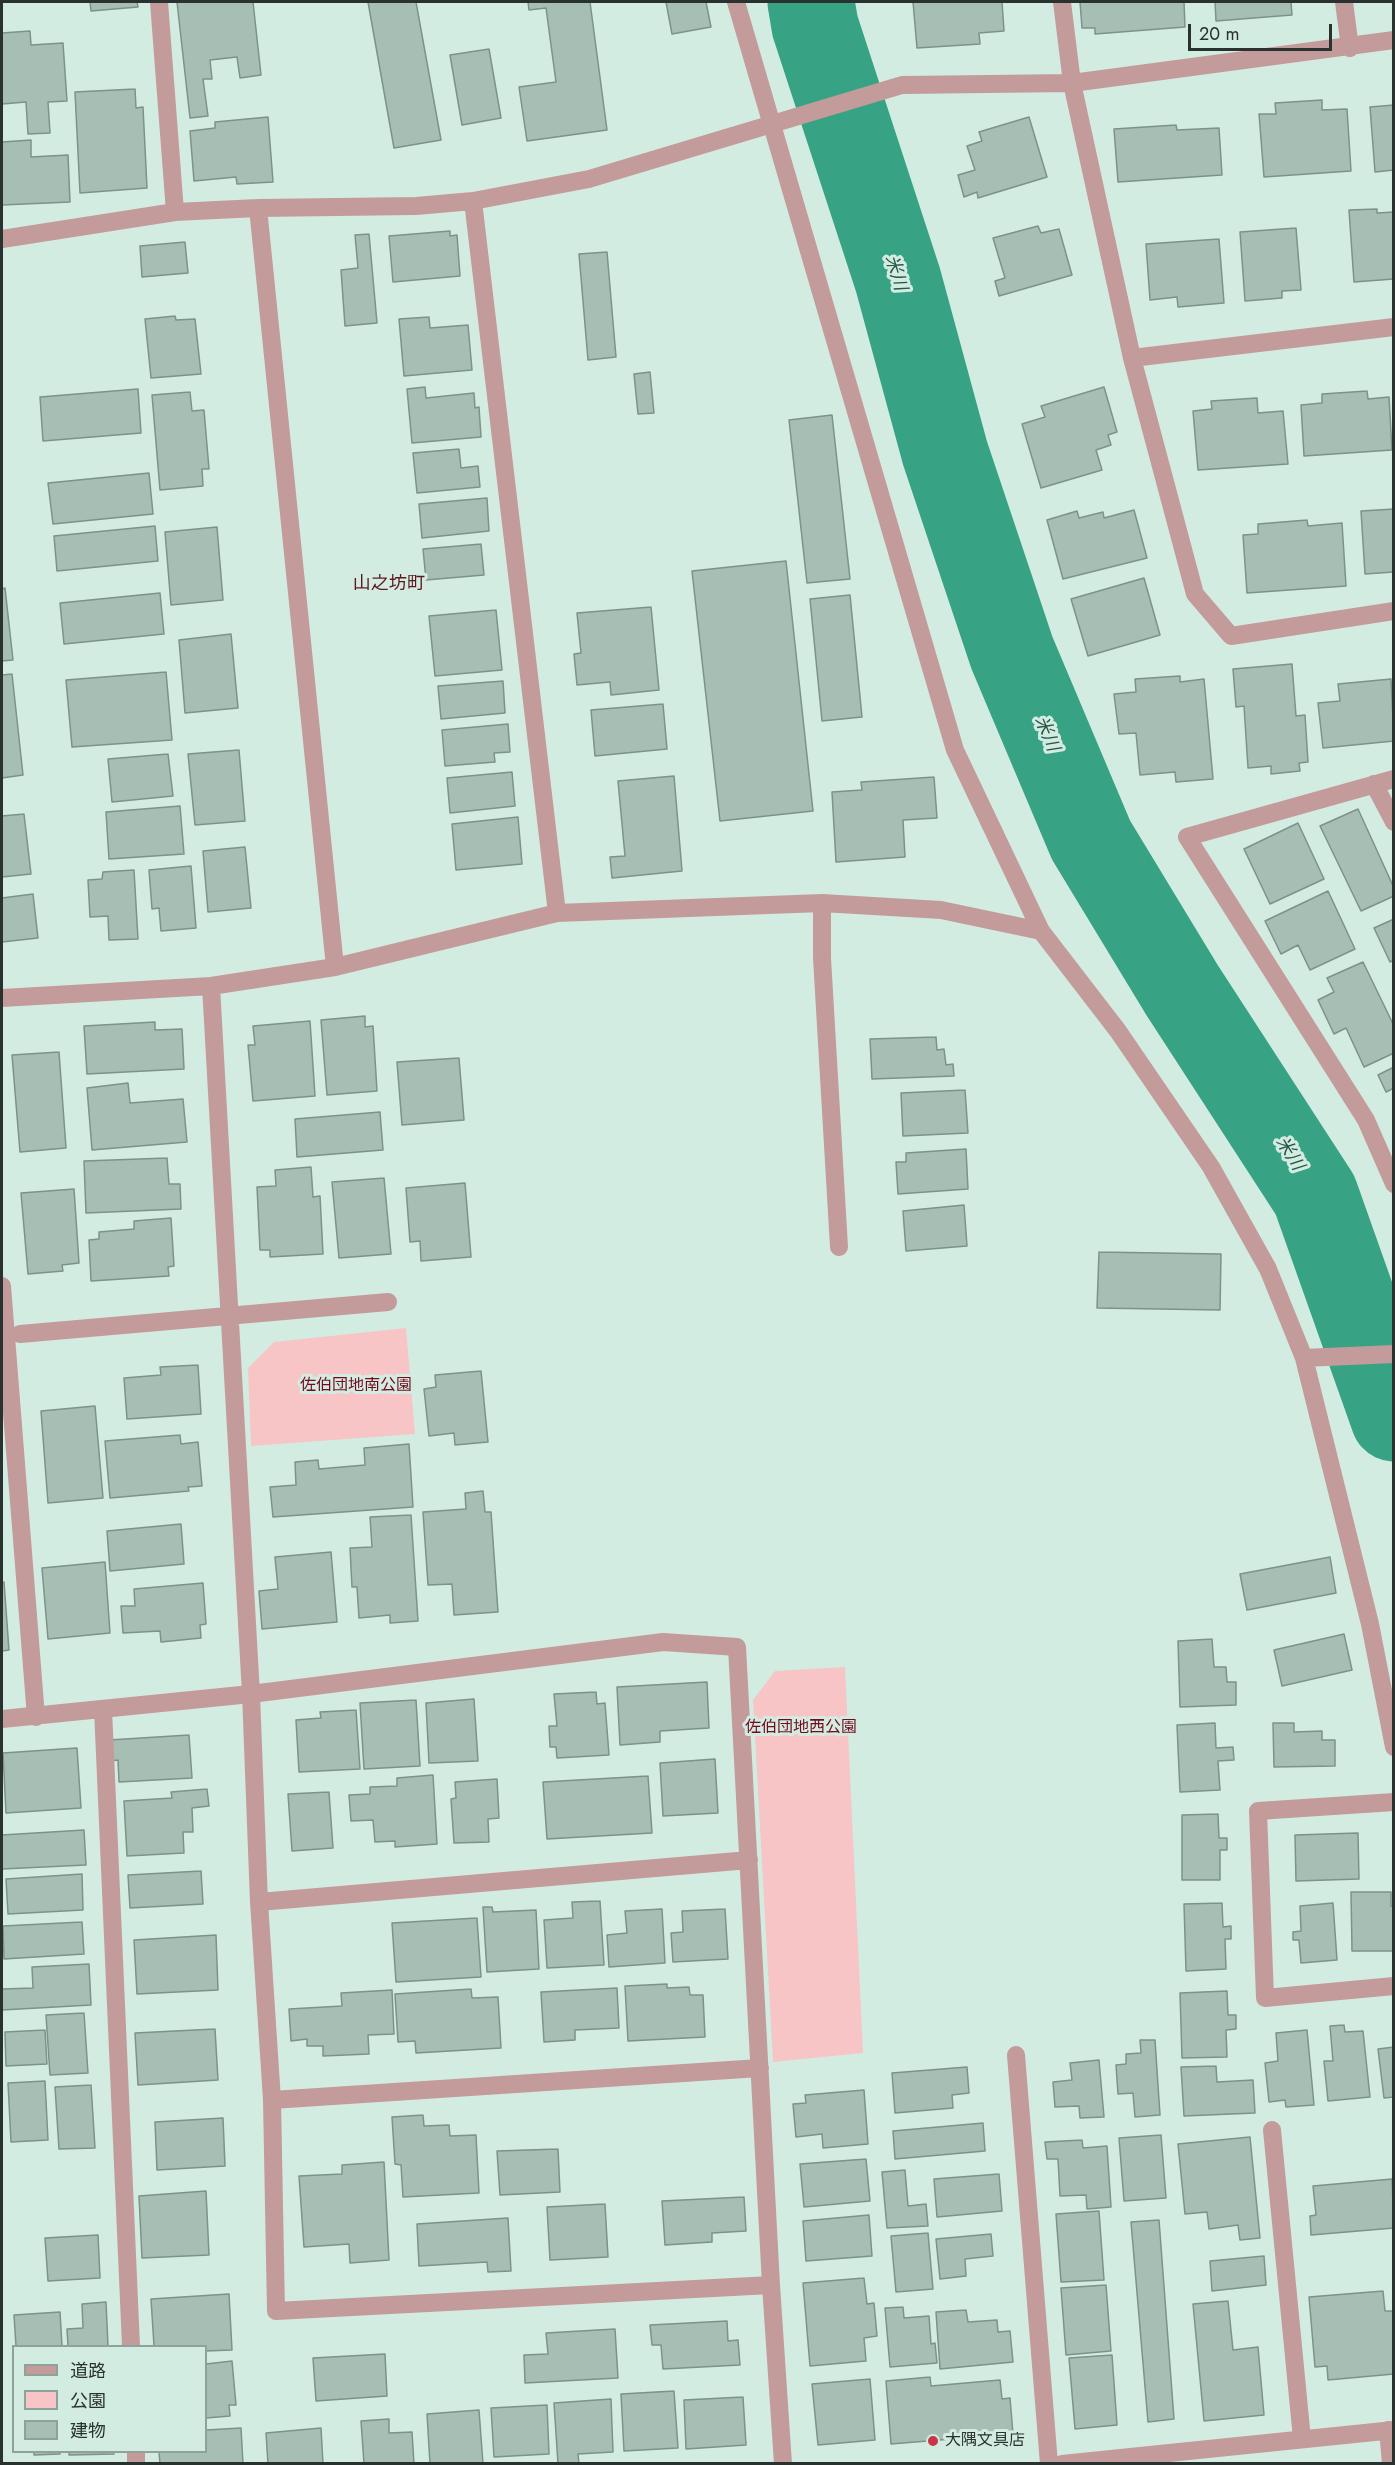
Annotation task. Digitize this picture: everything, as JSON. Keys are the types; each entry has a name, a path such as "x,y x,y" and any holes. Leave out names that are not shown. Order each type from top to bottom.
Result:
{"street":[{"path":"159,2 176,212"},
{"path":"736,2 955,750 1041,931 1118,1030 1210,1167 1268,1269 1304,1358 1370,1624 1394,1747"},
{"path":"1062,2 1072,83 1132,358 1195,594 1231,636 1394,611"},
{"path":"1344,2 1350,48"},
{"path":"2,239 176,212 258,208 416,206 472,201 589,179 771,124 792,120 902,85 1072,83 1350,48 1394,40"},
{"path":"472,201 558,913"},
{"path":"258,208 335,967"},
{"path":"1132,358 1394,327"},
{"path":"1394,779 1187,837 1366,1120 1394,1184"},
{"path":"1374,784 1394,822"},
{"path":"2,998 211,986 335,967 558,913 822,903 941,910 1041,931"},
{"path":"822,903 822,958 840,1247"},
{"path":"211,986 251,1694 259,1902 272,2100 276,2311 771,2284"},
{"path":"2,1286 36,1717"},
{"path":"20,1334 388,1302"},
{"path":"1304,1358 1394,1354"},
{"path":"2,1719 251,1694 663,1642 737,1647 771,2284 783,2463"},
{"path":"103,1709 131,2345"},
{"path":"1394,1802 1258,1811 1265,1998 1394,1986"},
{"path":"259,1902 749,1860"},
{"path":"1016,2055 1049,2463"},
{"path":"272,2100 760,2068"},
{"path":"1272,2130 1302,2439"},
{"path":"1062,2463 1391,2430 1391,2463"}],"green space":[{"name":"佐伯団地南公園","path":"406,1328 415,1434 251,1446 248,1368 274,1342"},
{"name":"佐伯団地西公園","path":"845,1667 863,2053 773,2062 753,1700 775,1671"}],"building":[{"path":"90,2 137,2 138,7 91,11"},
{"path":"177,2 253,2 261,75 240,78 237,57 210,60 212,79 203,79 208,116 190,118"},
{"path":"368,2 416,2 441,140 394,148"},
{"path":"528,2 590,2 607,130 527,141 519,87 556,82 546,8 529,10"},
{"path":"666,2 706,2 711,27 672,34"},
{"path":"913,2 1002,2 1004,31 979,33 980,44 917,48"},
{"path":"1080,2 1184,2 1185,27 1095,34 1095,28 1082,28"},
{"path":"1215,2 1291,2 1292,15 1216,21"},
{"path":"30,31 31,45 63,43 67,101 48,102 50,133 28,134 26,102 2,104 2,33"},
{"path":"489,49 501,118 462,125 450,55"},
{"path":"135,89 136,108 143,107 147,188 80,193 75,92"},
{"path":"1322,100 1322,110 1347,109 1351,171 1264,177 1259,114 1276,114 1275,103"},
{"path":"1394,105 1394,170 1375,172 1370,107"},
{"path":"268,117 273,182 237,184 236,177 194,181 190,131 215,128 215,122"},
{"path":"1029,117 1047,177 978,198 977,192 964,197 958,175 975,170 967,146 982,141 979,132"},
{"path":"1176,125 1177,130 1219,128 1222,175 1118,182 1114,129"},
{"path":"31,140 31,157 68,155 70,202 2,205 2,142"},
{"path":"1377,209 1377,213 1394,212 1394,279 1354,282 1349,210"},
{"path":"1038,226 1041,233 1059,229 1072,275 999,296 995,281 1005,278 993,238"},
{"path":"1296,228 1301,290 1282,291 1282,298 1245,301 1240,232"},
{"path":"450,231 450,236 457,235 460,276 393,282 389,236"},
{"path":"369,234 377,323 345,326 341,270 358,268 355,235"},
{"path":"1219,239 1224,303 1178,307 1177,297 1150,300 1146,244"},
{"path":"185,242 188,273 142,277 140,246"},
{"path":"607,252 616,357 588,360 579,254"},
{"path":"175,316 176,320 195,319 201,374 151,378 145,319"},
{"path":"429,317 430,328 468,325 472,370 404,376 399,319"},
{"path":"650,372 654,413 638,414 634,374"},
{"path":"425,387 426,398 474,393 475,408 479,407 481,437 412,443 407,389"},
{"path":"1104,387 1117,432 1108,435 1111,445 1096,450 1102,470 1041,488 1022,424 1045,417 1041,406"},
{"path":"138,389 141,433 43,441 40,397"},
{"path":"1367,391 1368,399 1389,397 1392,450 1304,456 1301,405 1322,403 1322,394"},
{"path":"190,392 192,411 204,410 209,469 202,469 203,486 160,490 152,395"},
{"path":"1257,398 1258,413 1283,411 1288,464 1198,470 1193,411 1212,409 1211,401"},
{"path":"832,415 850,579 807,583 789,420"},
{"path":"459,449 461,468 478,466 480,487 417,493 413,453"},
{"path":"149,473 153,514 53,524 48,483"},
{"path":"487,498 489,531 422,538 419,504"},
{"path":"1394,509 1394,572 1365,574 1361,511"},
{"path":"1134,510 1147,558 1063,579 1047,520 1077,511 1079,518 1103,512 1104,518"},
{"path":"1307,520 1308,526 1342,523 1346,586 1247,593 1243,535 1258,534 1258,524"},
{"path":"155,526 158,561 57,571 54,536"},
{"path":"217,527 223,600 171,605 165,532"},
{"path":"481,544 484,575 426,580 423,549"},
{"path":"786,561 813,811 720,821 692,571"},
{"path":"1144,578 1160,635 1088,656 1071,599"},
{"path":"5,588 13,660 2,661 2,589"},
{"path":"160,593 164,634 64,644 60,603"},
{"path":"850,595 862,717 822,721 810,599"},
{"path":"651,607 659,690 611,695 610,682 577,685 574,654 581,653 577,613"},
{"path":"496,610 502,670 435,676 429,616"},
{"path":"231,634 238,708 185,713 179,640"},
{"path":"1292,664 1296,716 1305,715 1308,762 1299,763 1300,771 1271,774 1271,766 1248,768 1244,706 1236,707 1233,669"},
{"path":"166,672 172,740 72,747 66,680"},
{"path":"12,674 23,775 2,778 2,675"},
{"path":"1180,676 1180,682 1204,679 1213,779 1176,782 1175,772 1140,775 1136,733 1119,734 1114,694 1136,692 1135,679"},
{"path":"1391,679 1394,741 1323,748 1318,703 1340,701 1338,684"},
{"path":"503,681 505,713 441,719 438,686"},
{"path":"663,704 667,749 595,756 591,710"},
{"path":"508,724 510,752 494,753 495,762 445,766 442,730"},
{"path":"239,750 245,821 195,825 188,754"},
{"path":"168,754 173,796 112,802 108,759"},
{"path":"512,772 515,806 450,813 447,778"},
{"path":"674,776 682,871 612,878 610,857 625,856 618,781"},
{"path":"934,777 937,818 903,820 905,857 836,862 832,792 862,790 861,782"},
{"path":"180,806 184,854 109,859 106,812"},
{"path":"1358,809 1394,888 1394,896 1361,911 1320,826"},
{"path":"24,814 31,874 2,877 2,816"},
{"path":"518,817 522,864 456,870 452,824"},
{"path":"1298,823 1324,879 1270,904 1244,849"},
{"path":"245,847 251,908 208,912 203,851"},
{"path":"191,866 196,928 161,931 159,908 152,909 149,870"},
{"path":"134,870 138,939 109,940 108,916 90,917 88,880 102,879 103,872"},
{"path":"1328,891 1355,949 1310,970 1298,945 1281,954 1265,921"},
{"path":"33,894 38,938 2,942 2,898"},
{"path":"1394,919 1394,960 1390,962 1374,928"},
{"path":"1363,962 1394,1026 1394,1053 1364,1067 1346,1028 1334,1034 1318,1000 1334,992 1327,978"},
{"path":"365,1016 365,1027 373,1026 377,1091 327,1095 321,1020"},
{"path":"310,1021 315,1096 253,1101 248,1045 255,1045 253,1026"},
{"path":"155,1022 155,1030 182,1029 184,1069 87,1074 84,1026"},
{"path":"936,1037 937,1050 944,1049 946,1065 953,1064 954,1076 872,1079 870,1039"},
{"path":"59,1052 66,1148 20,1152 12,1055"},
{"path":"459,1058 464,1120 402,1125 397,1062"},
{"path":"1394,1067 1394,1088 1386,1092 1378,1075"},
{"path":"128,1083 130,1103 183,1099 187,1142 92,1150 87,1088"},
{"path":"965,1090 968,1133 903,1136 901,1093"},
{"path":"380,1112 383,1150 297,1157 295,1119"},
{"path":"966,1149 968,1189 898,1194 896,1162 906,1162 906,1153"},
{"path":"167,1158 169,1184 180,1184 181,1209 86,1213 84,1161"},
{"path":"311,1167 313,1197 320,1196 323,1254 270,1257 270,1250 260,1250 257,1187 276,1186 275,1170"},
{"path":"384,1178 391,1254 339,1258 332,1182"},
{"path":"465,1183 471,1257 421,1261 420,1241 410,1242 406,1188"},
{"path":"74,1189 79,1263 62,1265 63,1271 28,1274 21,1193"},
{"path":"964,1205 967,1246 906,1251 903,1211"},
{"path":"171,1218 174,1266 168,1267 169,1276 91,1281 89,1240 99,1239 99,1232 134,1229 134,1221"},
{"path":"1099,1252 1221,1254 1220,1310 1097,1308"},
{"path":"198,1365 201,1414 127,1419 124,1378 161,1375 160,1367"},
{"path":"481,1371 488,1442 455,1445 454,1433 429,1436 424,1389 436,1387 435,1375"},
{"path":"95,1406 103,1498 48,1503 41,1411"},
{"path":"180,1435 181,1444 198,1442 202,1486 188,1487 189,1491 110,1498 105,1441"},
{"path":"409,1444 413,1507 273,1517 270,1487 296,1485 295,1462 318,1460 319,1469 365,1465 364,1448"},
{"path":"483,1491 485,1512 491,1512 498,1612 454,1615 452,1584 428,1585 423,1512 466,1509 465,1493"},
{"path":"411,1515 418,1621 390,1623 390,1615 359,1618 357,1587 352,1587 350,1548 372,1547 370,1517"},
{"path":"181,1524 184,1564 110,1571 107,1531"},
{"path":"331,1552 337,1622 262,1629 259,1591 278,1589 275,1557"},
{"path":"1330,1557 1336,1593 1247,1610 1240,1574"},
{"path":"105,1562 110,1633 48,1639 42,1568"},
{"path":"4,1582 9,1650 2,1651 2,1583"},
{"path":"203,1583 206,1624 200,1625 201,1638 161,1642 160,1631 123,1633 121,1606 135,1606 134,1589"},
{"path":"1344,1634 1352,1670 1282,1686 1274,1650"},
{"path":"1212,1639 1214,1667 1226,1667 1227,1682 1236,1682 1236,1705 1180,1707 1178,1641"},
{"path":"707,1682 709,1728 660,1731 660,1742 620,1745 617,1687"},
{"path":"596,1692 597,1704 605,1703 609,1755 557,1758 556,1747 550,1747 549,1726 557,1726 554,1694"},
{"path":"474,1699 478,1761 429,1763 426,1703"},
{"path":"416,1700 420,1766 364,1769 360,1703"},
{"path":"356,1710 360,1769 299,1772 296,1720 321,1718 320,1712"},
{"path":"1215,1723 1216,1748 1233,1747 1234,1760 1218,1761 1220,1790 1180,1792 1177,1725"},
{"path":"1273,1723 1294,1723 1294,1732 1322,1731 1322,1740 1335,1740 1335,1766 1274,1767"},
{"path":"189,1735 192,1778 119,1782 118,1760 110,1761 109,1740"},
{"path":"77,1748 81,1808 6,1813 3,1753"},
{"path":"715,1759 718,1813 663,1816 660,1763"},
{"path":"433,1775 437,1844 395,1847 395,1841 375,1842 373,1820 351,1821 349,1795 370,1794 370,1787 397,1786 397,1778"},
{"path":"648,1776 652,1833 547,1839 543,1782"},
{"path":"497,1779 499,1818 488,1819 489,1842 454,1843 451,1799 456,1798 455,1782"},
{"path":"207,1789 209,1806 192,1808 193,1832 183,1832 184,1853 127,1856 124,1801 172,1798 171,1792"},
{"path":"329,1792 333,1848 292,1851 288,1794"},
{"path":"1218,1814 1219,1838 1227,1838 1227,1850 1220,1850 1220,1880 1182,1880 1182,1815"},
{"path":"84,1830 86,1865 2,1869 2,1835"},
{"path":"1358,1833 1359,1879 1296,1881 1295,1835"},
{"path":"201,1871 203,1904 130,1908 128,1875"},
{"path":"82,1874 83,1910 8,1914 6,1879"},
{"path":"1351,1892 1391,1892 1391,1906 1394,1907 1393,1951 1352,1951"},
{"path":"600,1901 604,1965 547,1968 544,1920 573,1918 572,1902"},
{"path":"1222,1903 1223,1927 1231,1926 1231,1939 1225,1939 1226,1969 1186,1971 1184,1904"},
{"path":"1333,1903 1337,1960 1301,1963 1299,1940 1293,1940 1293,1932 1301,1931 1300,1906"},
{"path":"483,1907 492,1907 493,1912 536,1910 539,1969 487,1972"},
{"path":"662,1909 665,1963 609,1967 607,1935 627,1933 625,1911"},
{"path":"725,1909 728,1959 673,1962 671,1933 683,1932 682,1911"},
{"path":"477,1918 481,1977 396,1982 392,1923"},
{"path":"82,1922 84,1954 4,1959 3,1926"},
{"path":"216,1935 218,1990 137,1994 134,1940"},
{"path":"89,1964 91,2005 2,2010 2,1989 33,1988 32,1967"},
{"path":"667,1984 667,1988 689,1987 690,1995 703,1995 705,2037 628,2041 625,1986"},
{"path":"617,1988 619,2028 575,2030 575,2040 544,2042 541,1992"},
{"path":"471,1989 472,1998 498,1997 501,2048 416,2053 415,2041 398,2042 395,1994"},
{"path":"392,1990 394,2034 368,2035 369,2054 323,2056 323,2046 307,2046 307,2039 291,2041 289,2009 342,2006 341,1993"},
{"path":"1227,1991 1228,2015 1236,2015 1236,2029 1226,2030 1227,2057 1182,2058 1180,1993"},
{"path":"84,2013 88,2073 50,2075 46,2015"},
{"path":"1344,2025 1345,2032 1363,2031 1370,2097 1328,2101 1324,2061 1333,2061 1330,2026"},
{"path":"215,2029 218,2080 138,2085 135,2033"},
{"path":"45,2030 47,2064 6,2066 5,2032"},
{"path":"1307,2030 1314,2105 1286,2107 1285,2100 1269,2102 1265,2063 1278,2061 1276,2033"},
{"path":"1140,2040 1155,2040 1160,2115 1135,2117 1133,2093 1118,2094 1116,2065 1126,2064 1126,2054 1141,2053"},
{"path":"1394,2047 1394,2097 1384,2098 1378,2049"},
{"path":"1099,2060 1104,2117 1080,2118 1079,2106 1055,2107 1053,2082 1072,2080 1070,2063"},
{"path":"1216,2066 1217,2082 1253,2080 1255,2113 1184,2116 1181,2067"},
{"path":"967,2067 969,2093 952,2095 953,2108 895,2113 892,2073"},
{"path":"45,2081 48,2140 11,2142 8,2083"},
{"path":"91,2085 95,2148 59,2149 55,2087"},
{"path":"864,2090 868,2144 823,2148 822,2134 796,2137 793,2104 806,2103 805,2095"},
{"path":"423,2115 424,2126 449,2125 450,2136 476,2135 479,2193 403,2197 401,2165 395,2164 392,2117"},
{"path":"223,2118 225,2166 157,2170 155,2122"},
{"path":"983,2123 985,2151 895,2159 893,2131"},
{"path":"1161,2135 1166,2198 1124,2201 1119,2138"},
{"path":"1250,2137 1260,2238 1240,2240 1238,2225 1209,2229 1207,2212 1185,2214 1178,2144"},
{"path":"1082,2140 1083,2148 1107,2146 1111,2207 1087,2209 1086,2195 1060,2196 1058,2159 1047,2159 1045,2142"},
{"path":"558,2149 560,2192 500,2195 497,2151"},
{"path":"866,2159 870,2201 804,2207 800,2164"},
{"path":"384,2162 389,2260 350,2263 349,2244 304,2247 299,2176 342,2174 342,2165"},
{"path":"905,2170 908,2206 926,2204 928,2226 887,2228 882,2172"},
{"path":"999,2174 1002,2211 937,2217 934,2179"},
{"path":"1392,2179 1394,2228 1311,2235 1310,2216 1316,2215 1313,2186"},
{"path":"206,2191 209,2255 142,2258 139,2196"},
{"path":"744,2197 746,2231 712,2233 712,2242 665,2245 662,2201"},
{"path":"605,2204 608,2257 550,2260 547,2207"},
{"path":"1099,2211 1104,2280 1061,2282 1056,2214"},
{"path":"869,2215 872,2256 806,2261 803,2221"},
{"path":"508,2218 511,2271 488,2272 487,2262 419,2266 417,2224"},
{"path":"1159,2220 1174,2419 1148,2422 1131,2222"},
{"path":"928,2233 933,2289 896,2292 891,2236"},
{"path":"991,2234 993,2256 965,2259 966,2276 940,2279 936,2239"},
{"path":"98,2235 100,2278 48,2281 45,2238"},
{"path":"1264,2256 1266,2285 1212,2291 1210,2261"},
{"path":"864,2278 867,2304 874,2303 877,2336 864,2338 866,2361 810,2366 803,2283"},
{"path":"1106,2285 1111,2351 1066,2355 1061,2288"},
{"path":"1383,2291 1385,2311 1394,2311 1394,2374 1328,2380 1327,2366 1315,2367 1309,2297"},
{"path":"229,2294 232,2350 207,2351 207,2345 154,2345 151,2299"},
{"path":"1228,2301 1233,2350 1258,2347 1264,2415 1204,2421 1193,2304"},
{"path":"106,2302 108,2345 68,2345 67,2329 83,2328 82,2304"},
{"path":"903,2307 904,2318 929,2316 931,2344 935,2343 937,2363 890,2367 885,2308"},
{"path":"966,2310 968,2322 997,2320 998,2332 1010,2331 1013,2362 940,2369 936,2312"},
{"path":"60,2312 62,2345 16,2345 14,2315"},
{"path":"727,2321 728,2341 738,2340 740,2365 663,2369 661,2345 652,2345 650,2325"},
{"path":"615,2329 618,2378 525,2383 524,2355 548,2354 546,2333"},
{"path":"385,2354 387,2396 316,2401 313,2358"},
{"path":"1112,2355 1117,2425 1075,2429 1069,2358"},
{"path":"232,2361 236,2405 229,2405 230,2416 207,2418 207,2364"},
{"path":"930,2377 931,2386 1000,2380 1002,2399 1010,2398 1013,2434 891,2444 886,2381"},
{"path":"870,2379 875,2440 818,2445 812,2384"},
{"path":"674,2391 678,2448 624,2451 621,2394"},
{"path":"743,2397 746,2445 686,2449 684,2400"},
{"path":"611,2399 613,2452 578,2454 579,2464 558,2464 554,2403"},
{"path":"547,2405 549,2454 494,2457 491,2408"},
{"path":"479,2410 483,2464 430,2464 427,2414"},
{"path":"389,2419 389,2433 412,2432 414,2464 364,2464 361,2421"},
{"path":"241,2428 243,2464 160,2464 159,2453 207,2453 207,2430"},
{"path":"321,2428 323,2464 268,2464 266,2433"},
{"path":"34,2453 60,2453 60,2454 34,2455"},
{"path":"69,2453 114,2453 114,2454 69,2455"}],"waterway":[{"name":"米川","path":"811,2 815,26 898,280 945,453 1012,653 1091,840 1182,990 1315,1195 1394,1418"}],"place":[{"name":"大隅文具店","path":"933,2441"}],"district":[{"name":"山之坊町","path":"389,585"}]}
